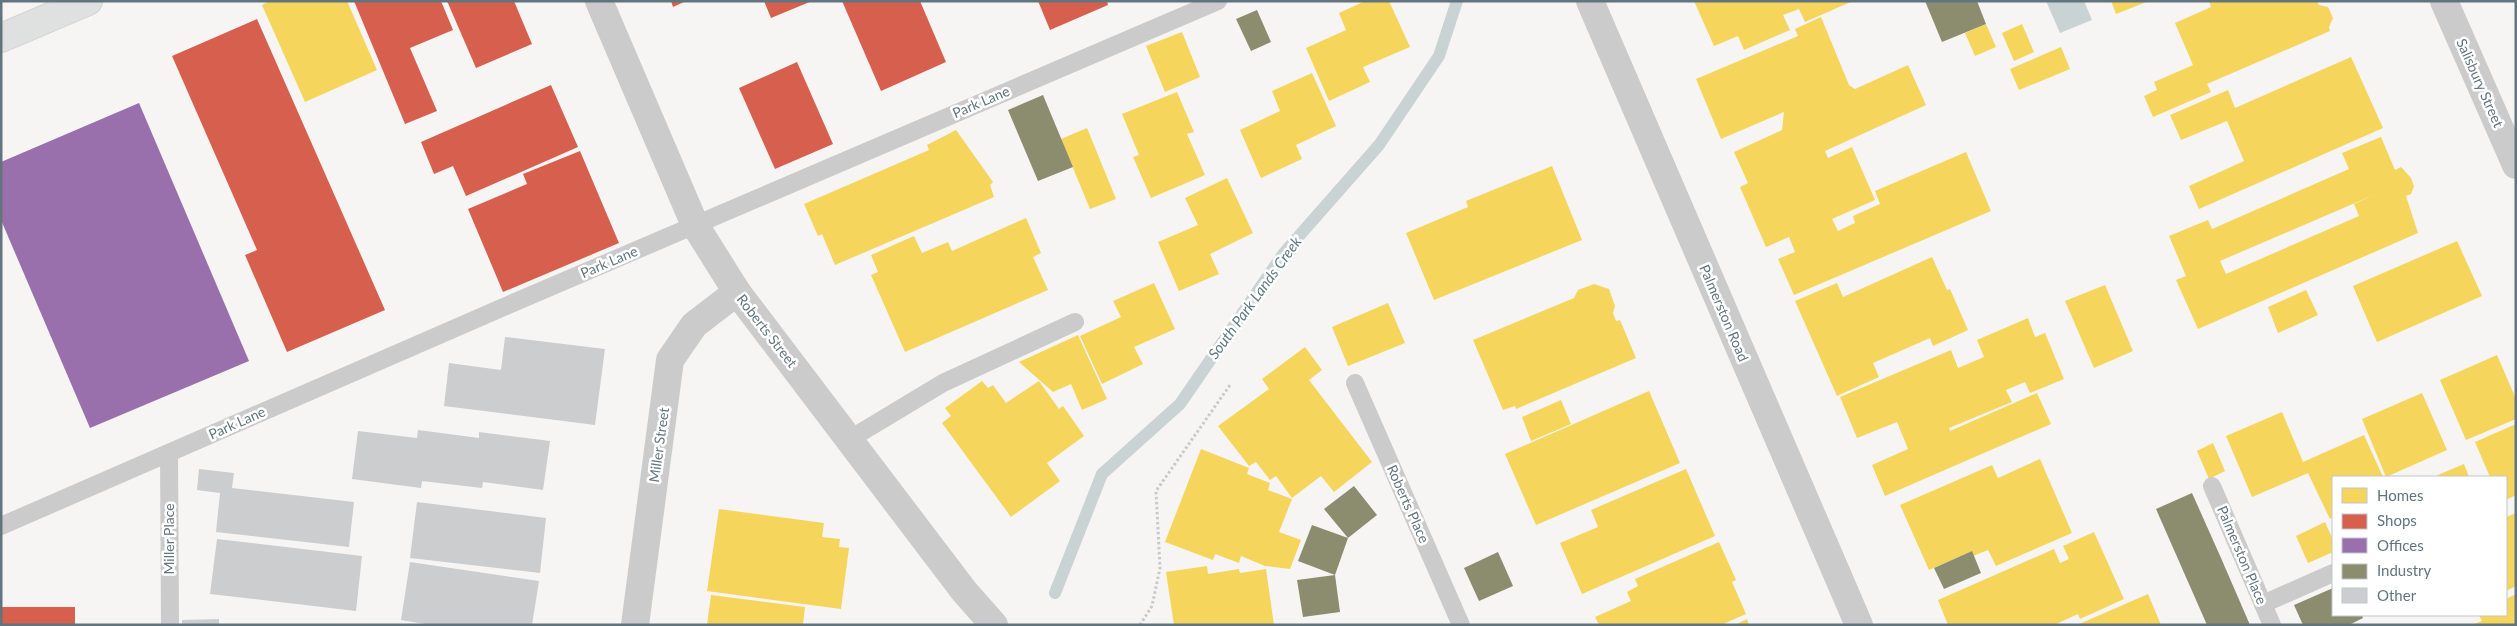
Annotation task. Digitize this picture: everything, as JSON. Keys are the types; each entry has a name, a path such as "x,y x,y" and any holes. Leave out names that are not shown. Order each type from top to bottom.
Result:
{"highway":[{"path":"1,38 88,1"}],"street":[{"name":"Roberts Street","path":"599,1 695,225 737,292 964,591 994,625"},
{"name":"Palmerston Road","path":"1590,1 1859,625"},
{"name":"Salisbury Street","path":"2444,1 2516,165"},
{"name":"Miller Street","path":"635,625 670,360 694,325 737,292"}],"lane":[{"name":"Park Lane","path":"1,526 1218,1"},
{"path":"850,439 943,383 1075,322"},
{"name":"Roberts Place","path":"1355,383 1461,625"},
{"name":"Miller Place","path":"169,453 170,625"},
{"name":"Palmerston Place","path":"2212,486 2272,625"},
{"path":"2263,604 2332,573"}],"path":[{"path":"1140,625 1152,606 1160,568 1156,491 1230,385"}],"shaded area":[{"path":"2046,1 2084,1 2092,20 2060,33"}],"building: Homes":[{"path":"270,1 347,1 377,70 305,102 262,5"},
{"path":"1365,1 1389,1 1410,47 1363,67 1370,82 1329,101 1306,48 1346,30 1339,13"},
{"path":"1694,1 1853,1 1805,22 1799,9 1783,15 1790,30 1744,50 1738,36 1714,46"},
{"path":"2111,1 2149,1 2116,14"},
{"path":"2209,1 2317,1 2319,5 2328,7 2333,18 2329,27 2330,31 2207,84 2211,92 2153,117 2144,96 2157,90 2154,82 2193,65 2175,23 2211,7"},
{"path":"1821,17 1849,85 1855,89 1908,65 1926,105 1825,151 1828,158 1852,147 1875,200 1832,219 1838,231 1855,223 1853,216 1880,204 1875,191 1966,152 1991,211 1794,295 1778,259 1795,252 1789,237 1766,247 1740,187 1748,183 1734,152 1782,130 1784,112 1721,139 1696,79 1798,36 1795,29"},
{"path":"1986,24 1996,47 1975,56 1965,33"},
{"path":"2022,24 2034,52 2014,61 2002,33"},
{"path":"1182,32 1200,77 1165,92 1146,46"},
{"path":"2061,47 2070,69 2019,90 2010,69"},
{"path":"2351,57 2383,128 2199,209 2189,186 2244,161 2227,121 2181,140 2170,115 2228,90 2235,108"},
{"path":"1312,73 1336,126 1296,145 1302,159 1261,178 1240,130 1280,111 1272,91"},
{"path":"1177,92 1194,132 1187,134 1205,175 1151,198 1133,157 1139,155 1122,114"},
{"path":"1087,128 1116,199 1090,209 1061,139"},
{"path":"956,130 993,182 990,185 994,197 835,265 822,234 818,236 804,204 929,150 927,145"},
{"path":"2381,137 2395,170 2401,167 2411,178 2414,186 2411,194 2406,196 2418,233 2198,329 2176,280 2186,276 2169,236 2208,220 2212,229 2349,169 2342,153","holes":["2376,194 2354,204 2359,216 2226,274 2220,261"]},
{"path":"1552,166 1582,240 1434,300 1406,233 1468,207 1466,201"},
{"path":"1227,178 1253,233 1210,254 1219,274 1179,291 1158,242 1198,225 1185,198"},
{"path":"1026,218 1041,253 1033,257 1048,290 905,352 871,275 878,272 871,255 914,236 922,253 948,242 952,251"},
{"path":"2457,241 2482,296 2377,342 2353,286"},
{"path":"1932,257 1947,290 1950,289 1968,330 1933,346 1930,338 1873,363 1879,377 1837,396 1795,301 1837,283 1843,297"},
{"path":"1154,283 1175,329 1134,347 1143,364 1102,384 1080,336 1121,317 1113,301"},
{"path":"1594,284 1609,289 1615,306 1613,313 1616,321 1620,320 1636,358 1516,409 1515,406 1503,410 1473,340 1574,298 1578,290"},
{"path":"2105,285 2133,351 2094,368 2065,301"},
{"path":"2306,290 2318,315 2278,333 2268,307"},
{"path":"1388,303 1405,343 1348,366 1332,327"},
{"path":"2028,318 2035,337 2045,333 2064,379 2030,393 2025,382 2006,390 2012,402 1949,428 1950,431 2037,393 2051,424 1885,496 1872,465 1908,449 1897,422 1857,438 1840,397 1951,350 1958,368 1984,357 1977,340"},
{"path":"1078,335 1107,399 1082,410 1071,384 1053,392 1019,362"},
{"path":"1305,347 1322,370 1309,380 1372,462 1334,492 1321,476 1292,498 1276,476 1270,480 1256,462 1249,466 1218,426 1269,389 1262,379"},
{"path":"2497,355 2516,399 2516,419 2466,440 2440,380"},
{"path":"982,381 988,388 993,385 1006,403 1039,381 1059,409 1063,406 1084,436 1047,463 1060,481 1011,517 942,423 951,416 945,408"},
{"path":"1649,391 1680,463 1536,525 1505,454"},
{"path":"2422,393 2447,450 2386,476 2362,419"},
{"path":"1561,400 1571,424 1531,441 1522,417"},
{"path":"2282,412 2303,462 2364,435 2383,476 2332,476 2332,518 2330,519 2308,473 2252,497 2226,436"},
{"path":"2516,424 2516,495 2507,500 2507,476 2490,476 2475,442"},
{"path":"2213,443 2225,471 2209,479 2197,451"},
{"path":"1201,449 1249,468 1247,474 1270,483 1268,490 1292,499 1279,532 1301,540 1290,569 1265,566 1241,556 1239,563 1215,554 1213,560 1165,542"},
{"path":"2040,459 2072,533 1996,566 1988,550 1973,556 1972,551 1929,570 1900,505 1992,465 1998,478"},
{"path":"2464,464 2469,476 2435,476"},
{"path":"1686,469 1715,536 1582,594 1560,543 1598,527 1591,510"},
{"path":"719,509 824,523 822,537 840,539 839,547 849,548 841,609 707,591"},
{"path":"2516,513 2516,586 2507,590 2507,517"},
{"path":"2325,522 2332,538 2332,552 2308,563 2296,536"},
{"path":"2094,532 2124,599 2080,619 2078,614 2054,625 1948,625 1938,600 2054,549 2060,563 2069,559 2063,546"},
{"path":"1719,542 1736,580 1732,582 1746,614 1721,625 1599,625 1595,617 1631,601 1627,592 1638,586 1635,579"},
{"path":"1207,566 1208,574 1239,569 1240,573 1266,569 1274,625 1174,625 1166,572"},
{"path":"2148,594 2161,625 2077,625"},
{"path":"2516,594 2516,625 2472,625 2482,621 2480,616 2507,616 2507,598"},
{"path":"711,595 805,607 803,625 707,625"},
{"path":"1747,619 1749,625 1735,625"}],"building: Shops":[{"path":"354,1 441,1 453,30 410,48 437,111 405,124"},
{"path":"447,1 514,1 532,44 476,68"},
{"path":"671,1 686,1 673,7"},
{"path":"764,1 812,1 771,18"},
{"path":"842,1 920,1 946,62 881,91"},
{"path":"1038,1 1107,1 1108,5 1050,30"},
{"path":"257,19 385,310 287,352 245,255 257,250 172,56"},
{"path":"797,62 833,144 775,169 739,88"},
{"path":"551,85 578,147 466,196 453,166 434,174 421,142"},
{"path":"580,151 619,243 503,292 468,209 527,184 523,174"},
{"path":"1,607 75,607 75,625 1,625"}],"building: Offices":[{"path":"139,103 249,361 90,428 1,220 1,162"}],"building: Industry":[{"path":"1925,1 1977,1 1986,24 1942,42"},
{"path":"1257,10 1271,42 1251,51 1236,19"},
{"path":"1043,95 1073,167 1038,181 1008,110"},
{"path":"1354,486 1377,515 1348,538 1324,509"},
{"path":"2192,493 2250,625 2207,625 2156,509"},
{"path":"1312,525 1348,538 1335,575 1298,561"},
{"path":"1972,551 1981,573 1944,589 1934,568"},
{"path":"1498,552 1513,586 1479,601 1464,568"},
{"path":"1335,575 1340,612 1303,617 1297,580"},
{"path":"2332,588 2332,616 2362,616 2363,618 2349,625 2303,625 2294,605"}],"building: Other":[{"path":"505,337 605,349 595,425 444,406 449,363 501,370"},
{"path":"418,430 479,438 479,432 550,441 543,490 483,482 482,488 422,481 421,488 352,479 358,431 417,438"},
{"path":"199,469 234,473 232,488 354,502 349,547 216,532 220,493 197,490"},
{"path":"417,502 546,518 540,573 410,558"},
{"path":"217,539 362,556 356,611 210,594"},
{"path":"410,562 539,581 532,625 432,625 401,620"},
{"path":"219,619 219,625 182,625 182,620"}],"waterway":[{"name":"South Park Lands Creek","path":"1055,593 1102,474 1180,404 1284,253 1379,145 1439,56 1457,1"}]}
